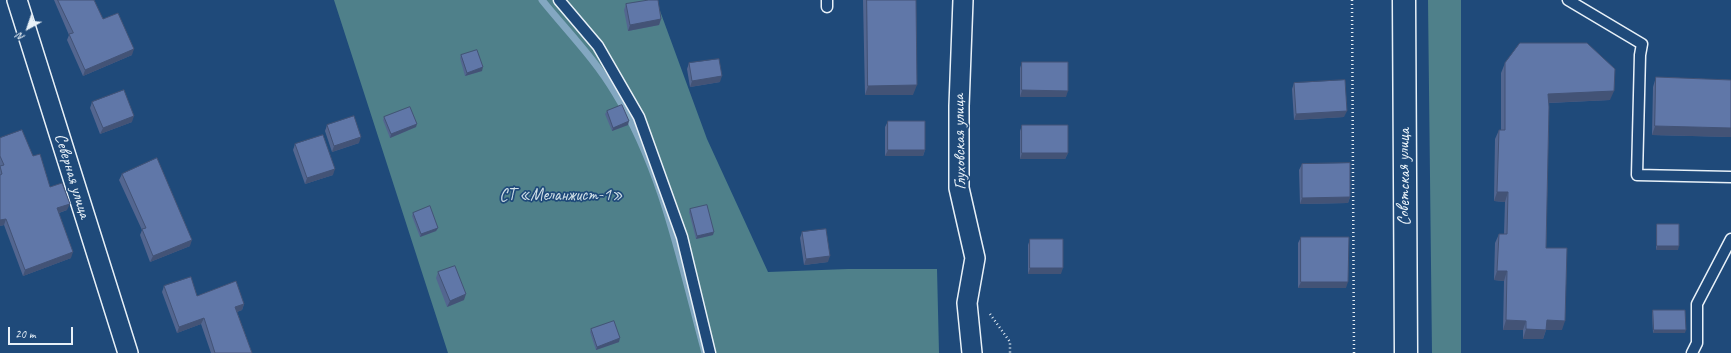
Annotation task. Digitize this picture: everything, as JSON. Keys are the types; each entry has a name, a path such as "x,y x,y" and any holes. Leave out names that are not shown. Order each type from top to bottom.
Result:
{"main road":[{"name":"Советская улица","path":"1404,0 1406,353"}],"street":[{"name":"Северная улица","path":"17,0 128,353"},
{"name":"Глуховская улица","path":"963,0 959,106 959,188 975,258 967,303 972,353"}],"lane":[{"path":"558,0 598,46 639,117 682,236 710,353"},
{"path":"1568,0 1642,44 1640,55 1637,174 1731,177"},
{"path":"1692,353 1697,343 1697,304 1731,239"}],"path":[{"path":"1352,0 1354,353"},
{"path":"989,313 1010,342 1010,353"}],"green space":[{"name":"СТ «Меланжист-1»","path":"334,0 656,0 707,139 768,272 848,269 937,269 939,353 448,353"},
{"path":"1428,0 1461,0 1461,353 1432,353"}],"building":[{"path":"58,0 94,0 103,19 118,13 134,49 85,70 69,34 73,33"},
{"path":"658,0 661,19 630,25 626,4"},
{"path":"867,0 916,0 917,85 868,86"},
{"path":"1520,43 1587,43 1615,69 1614,91 1548,94 1546,248 1567,248 1565,321 1547,320 1546,330 1526,329 1526,321 1506,320 1507,271 1497,271 1499,234 1507,234 1508,192 1497,192 1499,130 1505,130 1505,63"},
{"path":"477,50 483,67 467,73 461,55"},
{"path":"719,59 722,76 692,81 689,63"},
{"path":"1022,62 1068,62 1068,91 1022,90"},
{"path":"1656,77 1731,80 1731,128 1655,126"},
{"path":"1345,80 1347,111 1296,114 1294,83"},
{"path":"124,90 134,116 103,128 92,102"},
{"path":"622,105 629,121 613,128 607,111"},
{"path":"410,107 417,124 391,134 384,117"},
{"path":"354,116 361,137 334,146 327,125"},
{"path":"888,121 925,121 925,150 888,150"},
{"path":"1022,125 1068,125 1068,153 1022,153"},
{"path":"22,130 33,156 40,154 50,187 62,183 70,204 57,208 73,252 25,270 6,219 0,220 0,175 2,174 0,166 4,165 0,156 0,138"},
{"path":"323,135 335,169 307,178 295,144"},
{"path":"157,158 192,240 153,256 142,229 146,228 122,174"},
{"path":"1350,163 1350,197 1302,198 1302,164"},
{"path":"707,205 714,232 697,236 690,209"},
{"path":"430,206 438,228 421,234 413,213"},
{"path":"1657,224 1679,224 1679,246 1657,246"},
{"path":"826,229 830,256 806,259 802,232"},
{"path":"1301,237 1349,237 1348,282 1301,282"},
{"path":"1030,239 1063,239 1063,268 1030,268"},
{"path":"455,266 466,294 450,301 438,272"},
{"path":"191,277 197,296 236,281 244,304 235,307 252,353 215,353 204,318 179,327 164,286"},
{"path":"1653,310 1685,310 1686,330 1654,330"},
{"path":"614,321 620,338 597,347 591,329"}],"waterway":[{"path":"542,0 599,68 632,123 646,154 669,219 705,353"}]}
